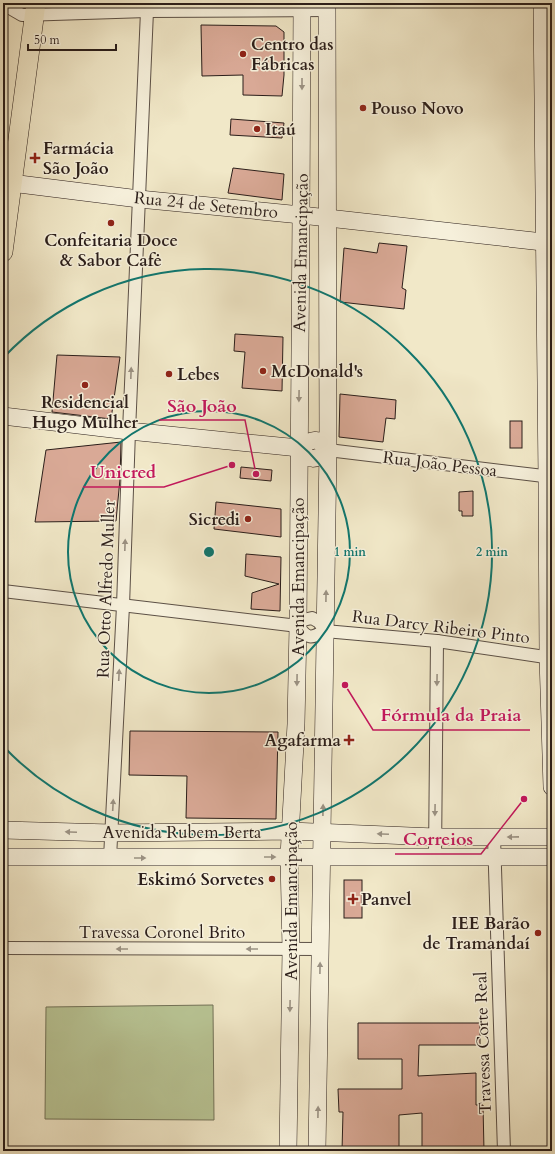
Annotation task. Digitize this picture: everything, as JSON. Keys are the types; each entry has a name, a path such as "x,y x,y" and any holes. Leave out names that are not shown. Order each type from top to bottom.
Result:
{"main road":[{"path":"542,3 548,243 552,787"},
{"name":"Avenida Emancipação","path":"288,1151 291,949 289,857 296,724 298,626 302,7"},
{"name":"Avenida Emancipação","path":"317,1151 328,450 327,7"},
{"path":"3,153 29,8"},
{"path":"3,252 7,182 29,8"},
{"name":"Rua 24 de Setembro","path":"7,182 139,199 301,215 548,243"},
{"name":"Rua João Pessoa","path":"3,416 129,431 299,448 307,442 316,440 323,444 328,450"},
{"name":"Avenida Rubem Berta","path":"3,830 111,833 290,831 435,837 552,836"},
{"name":"Avenida Rubem Berta","path":"3,857 552,857"}],"street":[{"path":"3,4 29,8 147,11 327,7"},
{"name":"Rua Otto Alfredo Muller","path":"110,858 123,606 147,11"},
{"name":"Rua João Pessoa","path":"328,450 550,477"},
{"name":"Rua Darcy Ribeiro Pinto","path":"3,591 298,626 303,633 310,637 314,637 325,631 437,641 550,658"},
{"path":"435,857 437,641"},
{"name":"Travessa Corte Real","path":"494,837 504,1151"},
{"name":"Travessa Coronel Brito","path":"3,948 321,949"}],"green space":[{"path":"213,1005 214,1120 45,1119 46,1007"}],"building":[{"name":"Centro das Fábricas","path":"201,25 276,26 284,32 284,75 282,96 243,95 243,75 202,76"},
{"name":"Itaú","path":"231,119 284,123 282,138 230,135"},
{"path":"233,168 284,174 282,200 228,193"},
{"path":"379,243 407,246 402,288 406,290 404,309 340,302 344,248 377,253"},
{"name":"McDonald's","path":"235,334 283,337 282,391 242,388 245,352 234,351"},
{"name":"Residencial Hugo Mulher","path":"57,355 120,357 111,419 52,412"},
{"path":"340,394 396,400 395,419 386,418 383,442 339,437"},
{"path":"510,421 522,421 522,448 510,448"},
{"path":"121,442 120,479 116,521 35,522 46,450"},
{"path":"241,467 272,470 271,481 240,478"},
{"path":"473,491 473,516 462,516 462,511 459,511 459,492"},
{"name":"Sicredi","path":"216,502 281,509 281,537 214,529"},
{"path":"246,554 281,557 280,611 251,609 252,593 279,584 245,576"},
{"path":"130,731 278,732 276,819 186,818 187,776 129,775"},
{"name":"Panvel","path":"344,880 362,880 362,918 344,918"},
{"path":"358,1023 480,1023 480,1045 419,1045 418,1076 476,1073 476,1105 483,1105 484,1151 422,1151 422,1113 399,1115 399,1151 342,1151 343,1112 339,1112 338,1089 402,1089 402,1059 358,1059"}],"place":[{"name":"Centro das Fábricas","path":"243,54"},
{"name":"Pouso Novo","path":"363,108"},
{"name":"Itaú","path":"257,129"},
{"name":"Farmácia São João","path":"35,158"},
{"name":"Confeitaria Doce & Sabor Cafė","path":"111,223"},
{"name":"McDonald's","path":"263,371"},
{"name":"Lebes","path":"169,374"},
{"name":"Residencial Hugo Mulher","path":"85,385"},
{"name":"Unicred","path":"232,465"},
{"name":"São João","path":"256,474"},
{"name":"Sicredi","path":"248,519"},
{"name":"Fórmula da Praia","path":"345,685"},
{"name":"Agafarma","path":"349,740"},
{"name":"Correios","path":"524,799"},
{"name":"Eskimó Sorvetes","path":"272,879"},
{"name":"Panvel","path":"353,899"},
{"name":"IEE Barão de Tramandaí","path":"538,933"}]}
